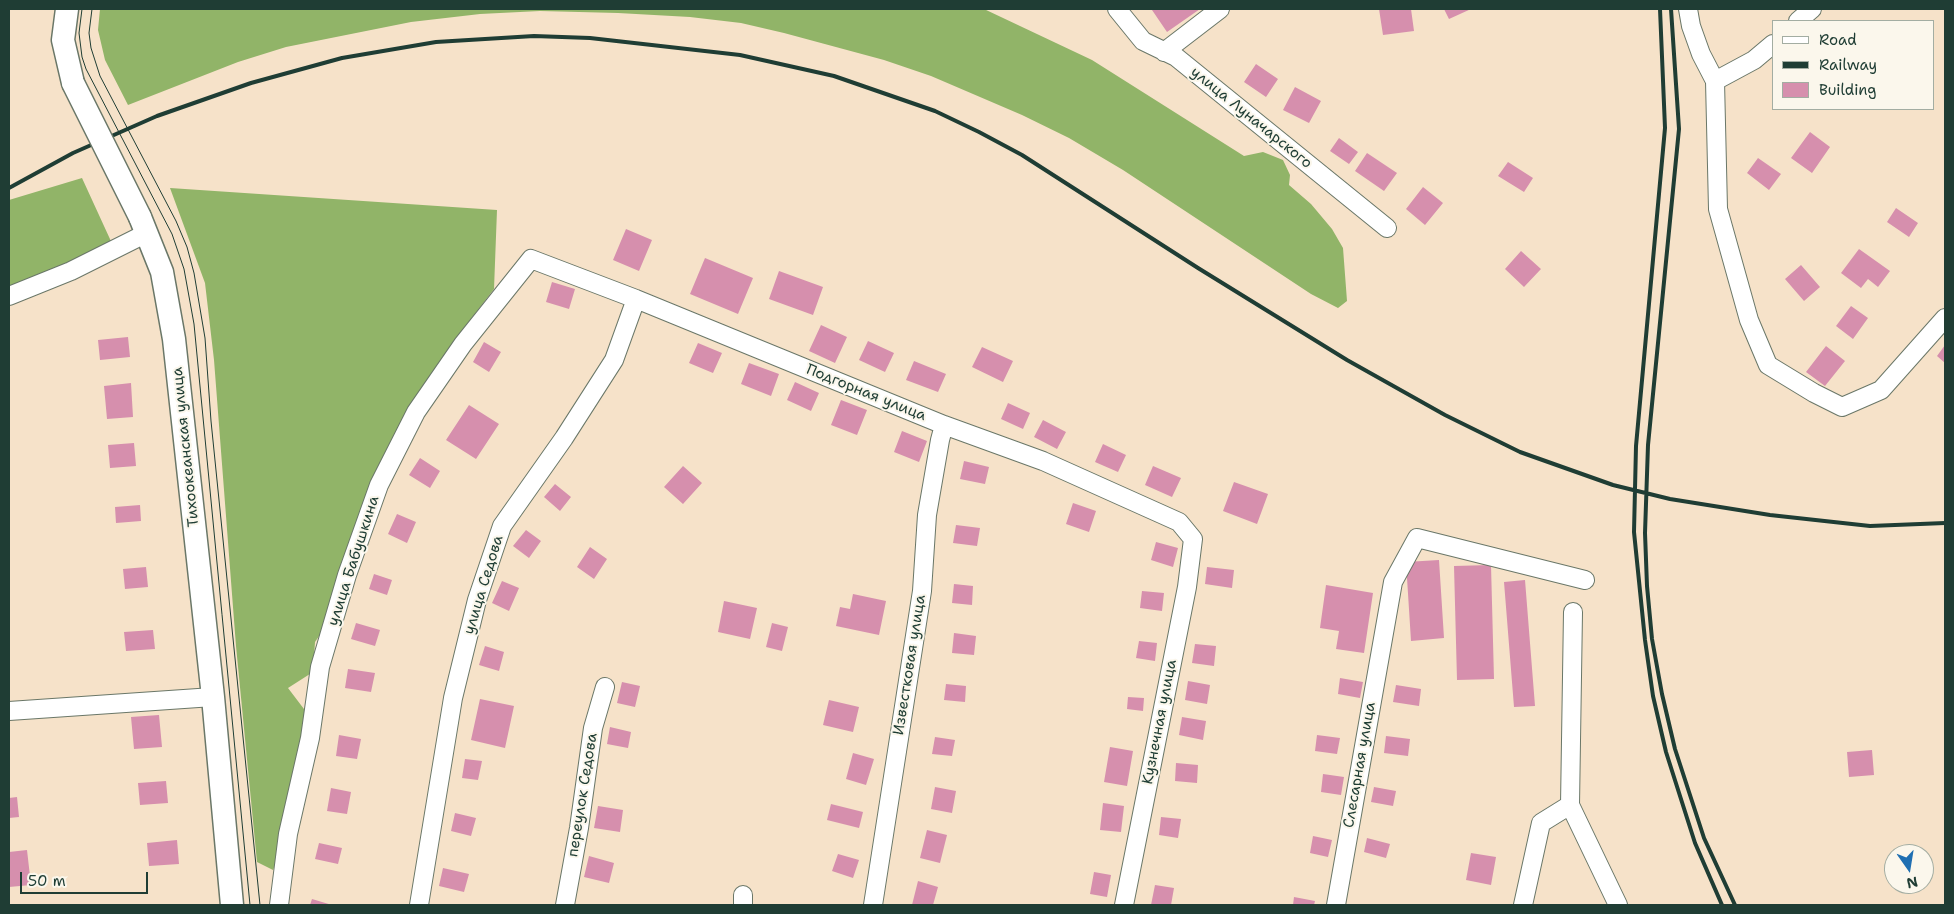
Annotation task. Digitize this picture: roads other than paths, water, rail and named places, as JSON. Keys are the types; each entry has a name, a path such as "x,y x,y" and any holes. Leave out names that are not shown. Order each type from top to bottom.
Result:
{"main road":[{"name":"Тихоокеанская улица","path":"67,9 63,40 73,83 143,225 162,272 174,339 213,697 232,905"}],"street":[{"name":"улица Луначарского","path":"1117,9 1144,41 1176,57 1387,228"},
{"path":"1164,52 1220,9"},
{"path":"1688,9 1691,26 1701,54 1715,81 1718,208 1749,320 1768,365 1814,393 1842,407 1881,390 1945,318"},
{"path":"1799,20 1812,9"},
{"path":"1715,81 1754,60 1772,45"},
{"path":"9,296 70,271 143,225"},
{"name":"Подгорная улица","path":"531,259 636,299 944,425 1043,461 1179,522 1193,539"},
{"name":"улица Бабушкина","path":"279,905 288,834 310,738 320,667 346,575 379,485 422,404 463,344 531,259"},
{"name":"улица Седова","path":"419,905 452,698 477,600 502,526 564,438 614,360 636,299"},
{"name":"Известковая улица","path":"873,905 922,591 927,515 944,425"},
{"name":"Слесарная улица","path":"1336,905 1393,582 1417,538 1585,580"},
{"name":"Кузнечная улица","path":"1124,905 1187,586 1193,539"},
{"path":"1573,612 1570,805 1618,905"},
{"name":"переулок Седова","path":"565,905 579,828 593,728 605,687"},
{"path":"9,711 213,697"},
{"path":"1523,905 1542,823 1570,805"}],"tram line":[{"path":"82,9 79,33 82,57 86,69 172,234 184,269 194,324 250,905"},
{"path":"92,9 89,33 91,48 100,76 176,221 187,247 194,273 205,338 211,421 260,905"}],"railway":[{"path":"1660,9 1665,128 1636,446 1634,532 1645,640 1653,696 1666,752 1695,843 1722,905"},
{"path":"1671,9 1679,129 1648,445 1645,533 1647,586 1652,639 1675,749 1704,838 1735,905"},
{"path":"9,188 73,153 157,116 251,83 342,58 436,42 534,36 590,38 740,55 834,76 935,111 979,132 1022,155 1198,268 1347,360 1445,415 1520,452 1613,485 1670,499 1770,515 1870,526 1945,523"}]}
